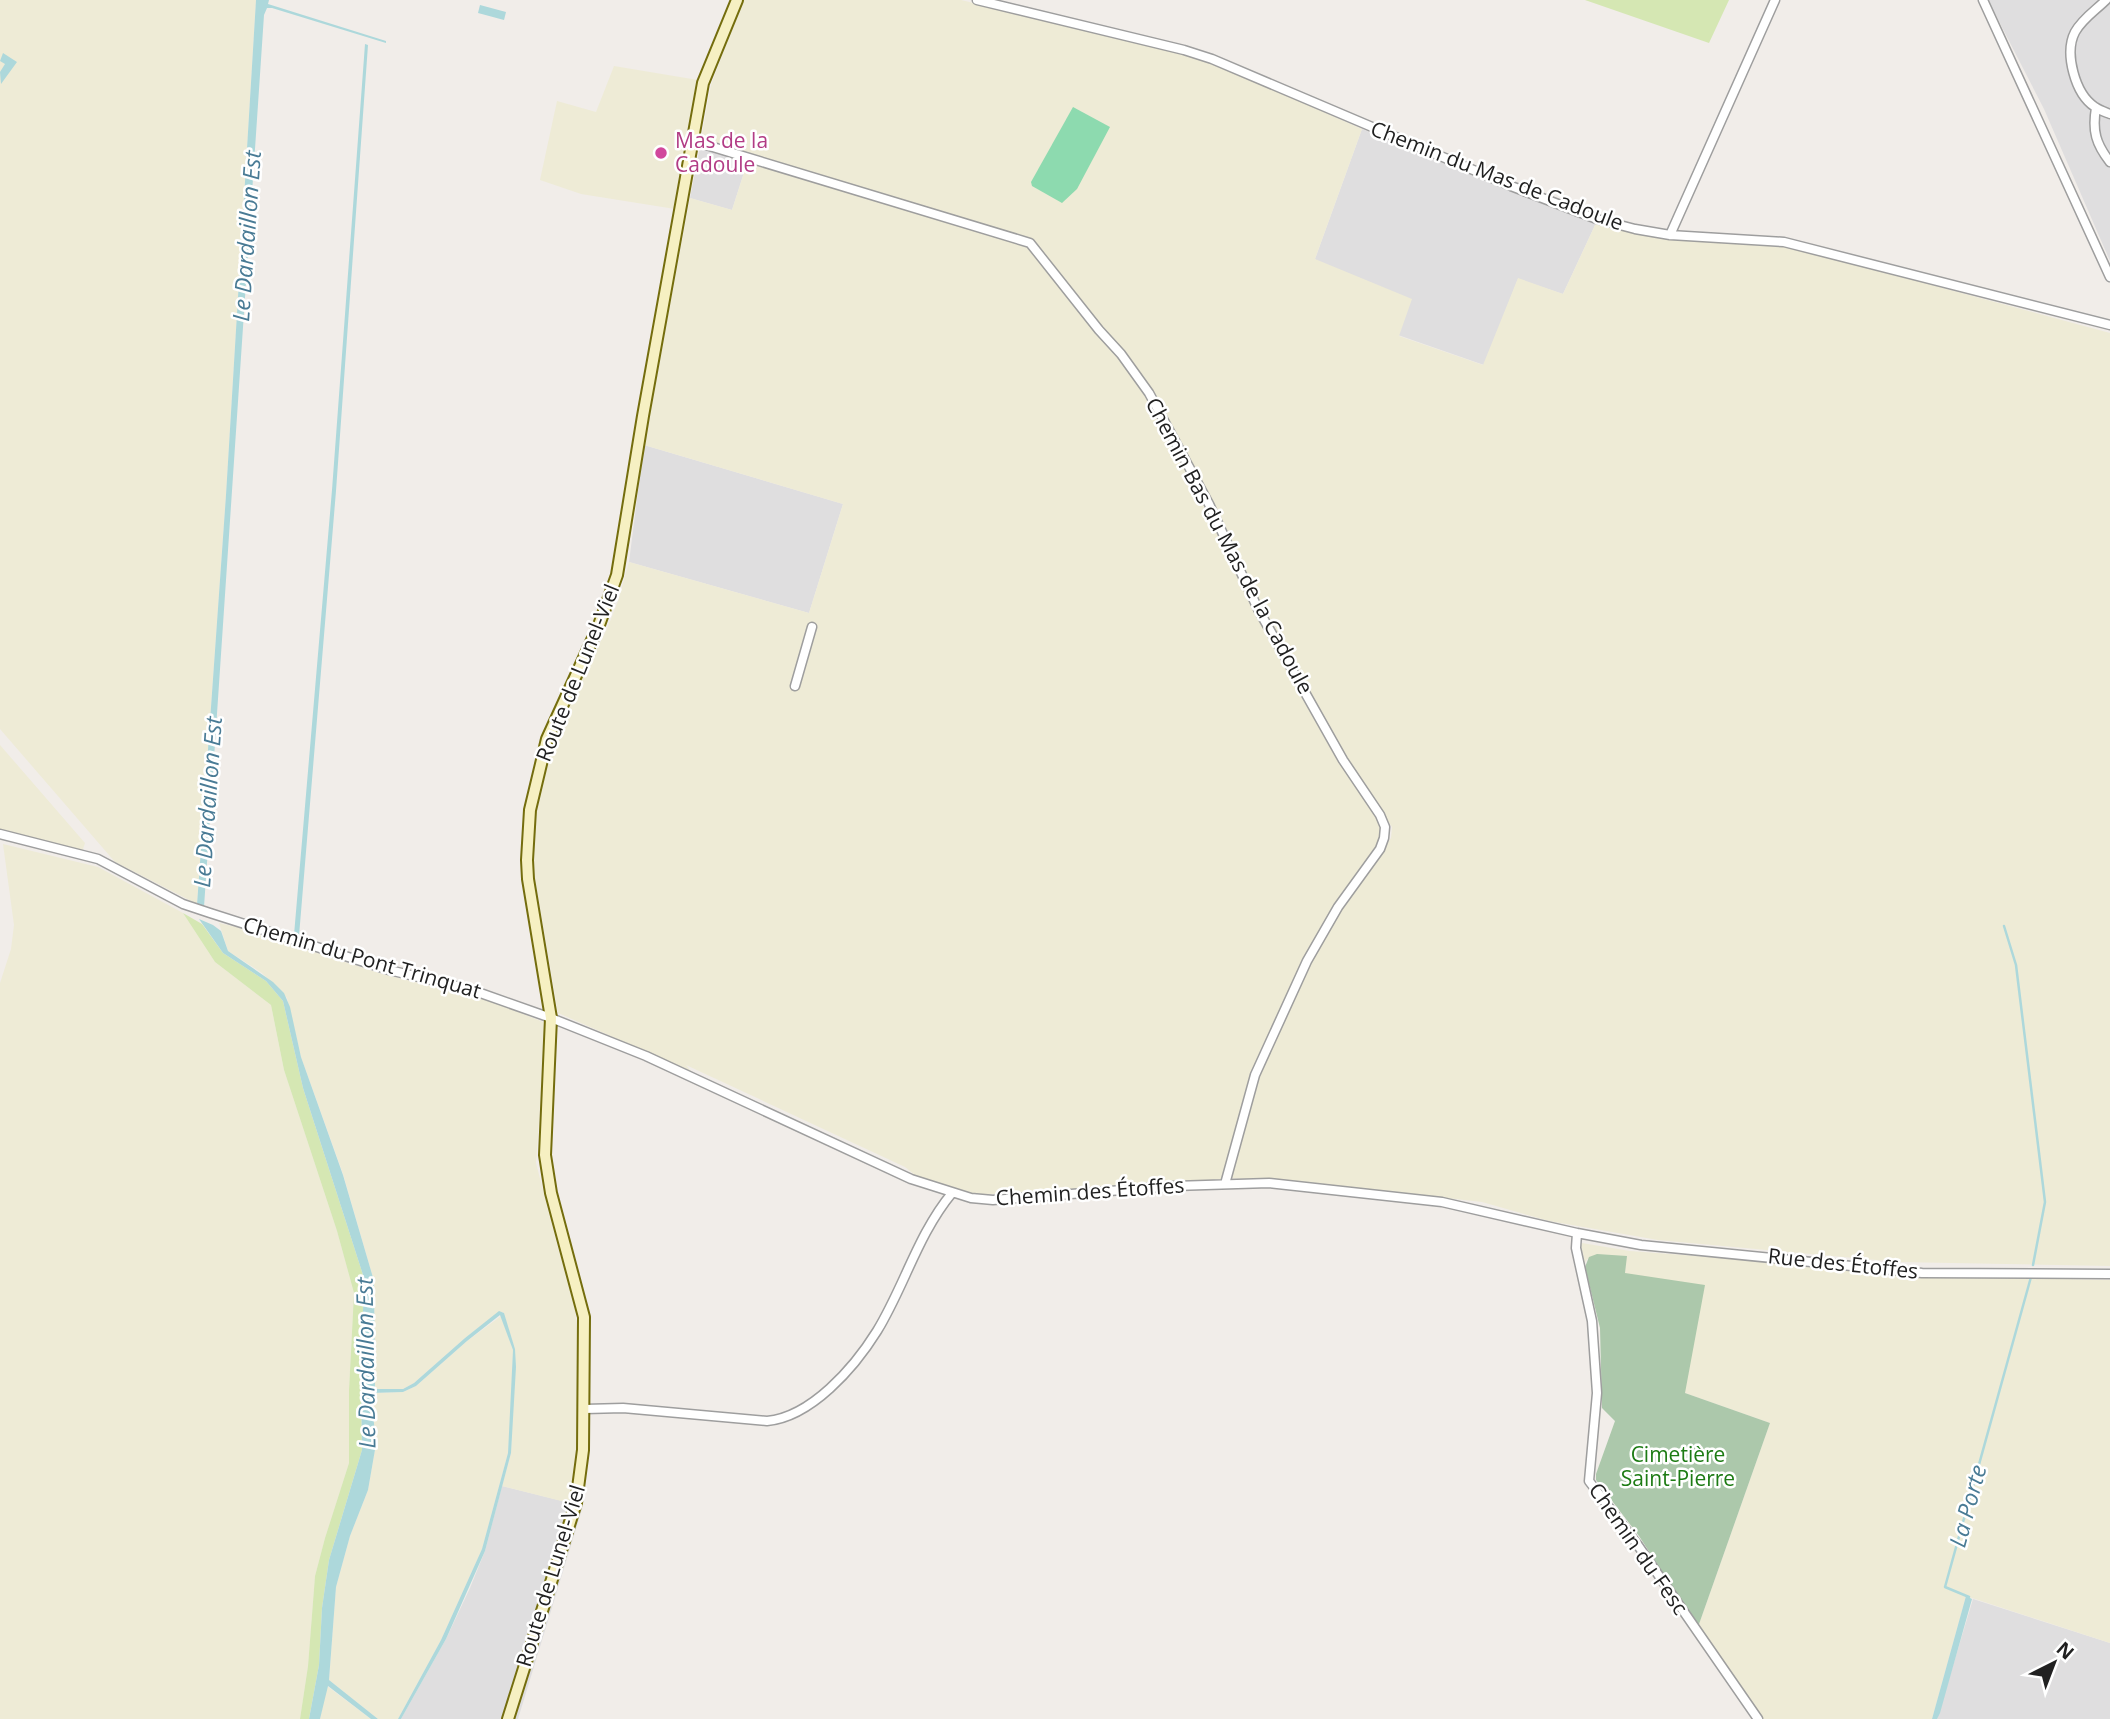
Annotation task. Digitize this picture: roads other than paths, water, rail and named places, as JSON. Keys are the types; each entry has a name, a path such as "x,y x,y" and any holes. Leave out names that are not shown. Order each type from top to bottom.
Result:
{"street":[{"name":"Route de Lunel-Viel","path":"508,1719 576,1503 582,1467 585,1409 584,1317 551,1193 545,1155 551,1018 528,879 530,810 547,739 599,625 617,575 703,83 737,0"},
{"name":"Chemin du Mas de Cadoule","path":"977,0 1202,56 1511,186 1597,219 1670,235 1784,242 2110,325"},
{"path":"1670,235 1775,0"},
{"path":"1983,0 2110,277"},
{"path":"2106,0 2079,26 2070,48 2073,72 2085,96 2096,108 2110,114"},
{"path":"2096,108 2094,123 2098,147 2110,162"},
{"name":"Chemin Bas du Mas de la Cadoule","path":"693,141 1030,243 1142,382 1209,504 1258,609 1343,760 1380,815 1385,827 1380,849 1343,899 1307,961 1255,1075 1225,1184"},
{"path":"795,685 812,627"},
{"name":"Chemin du Pont Trinquat","path":"0,834 98,859 183,904 388,970 469,989 551,1018"},
{"name":"Chemin des Étoffes","path":"551,1018 646,1056 911,1179 952,1193 993,1200 1269,1183 1443,1202 1577,1233"},
{"path":"585,1409 623,1408 753,1421 788,1417 823,1394 874,1335 929,1228 952,1193"},
{"name":"Rue des Étoffes","path":"1577,1233 1642,1245 1922,1273 2110,1274"},
{"name":"Chemin du Fesc","path":"1577,1233 1578,1259 1592,1321 1597,1393 1589,1480 1637,1544 1758,1719"}],"water":[{"name":"Le Dardaillon Est","path":"256,0 269,0 268,4 386,43 272,8 267,8 264,15 204,907 197,905 226,495"},
{"path":"480,5 506,12 504,20 478,13"},
{"path":"365,44 368,45 336,491 299,936 294,935 332,490"},
{"path":"3,53 17,62 1,84 0,72 5,64 0,61"},
{"name":"Le Dardaillon Est","path":"199,919 221,931 228,951 273,982 284,993 290,1007 301,1057 343,1175 374,1281 375,1389 403,1389 414,1383 499,1311 504,1313 515,1349 511,1453 485,1551 446,1639 401,1719 398,1719 441,1640 482,1549 508,1453 513,1350 500,1315 416,1386 403,1392 371,1393 376,1444 368,1490 350,1536 336,1587 329,1680 378,1719 371,1719 328,1686 320,1719 309,1719 319,1665 322,1608 329,1560 362,1450 364,1278 303,1088 283,1001 266,981 223,953"},
{"name":"La Porte","path":"1966,1596 1972,1599 1940,1713 1937,1719 1932,1719"}],"waterway":[{"name":"La Porte","path":"2004,926 2016,965 2045,1202 2033,1265"},
{"name":"La Porte","path":"1969,1597 1945,1587 2031,1277"}],"place":[{"name":"Mas de la Cadoule","path":"661,153"}],"park label":[{"name":"Cimetière Saint-Pierre","path":"1678,1467"}]}
